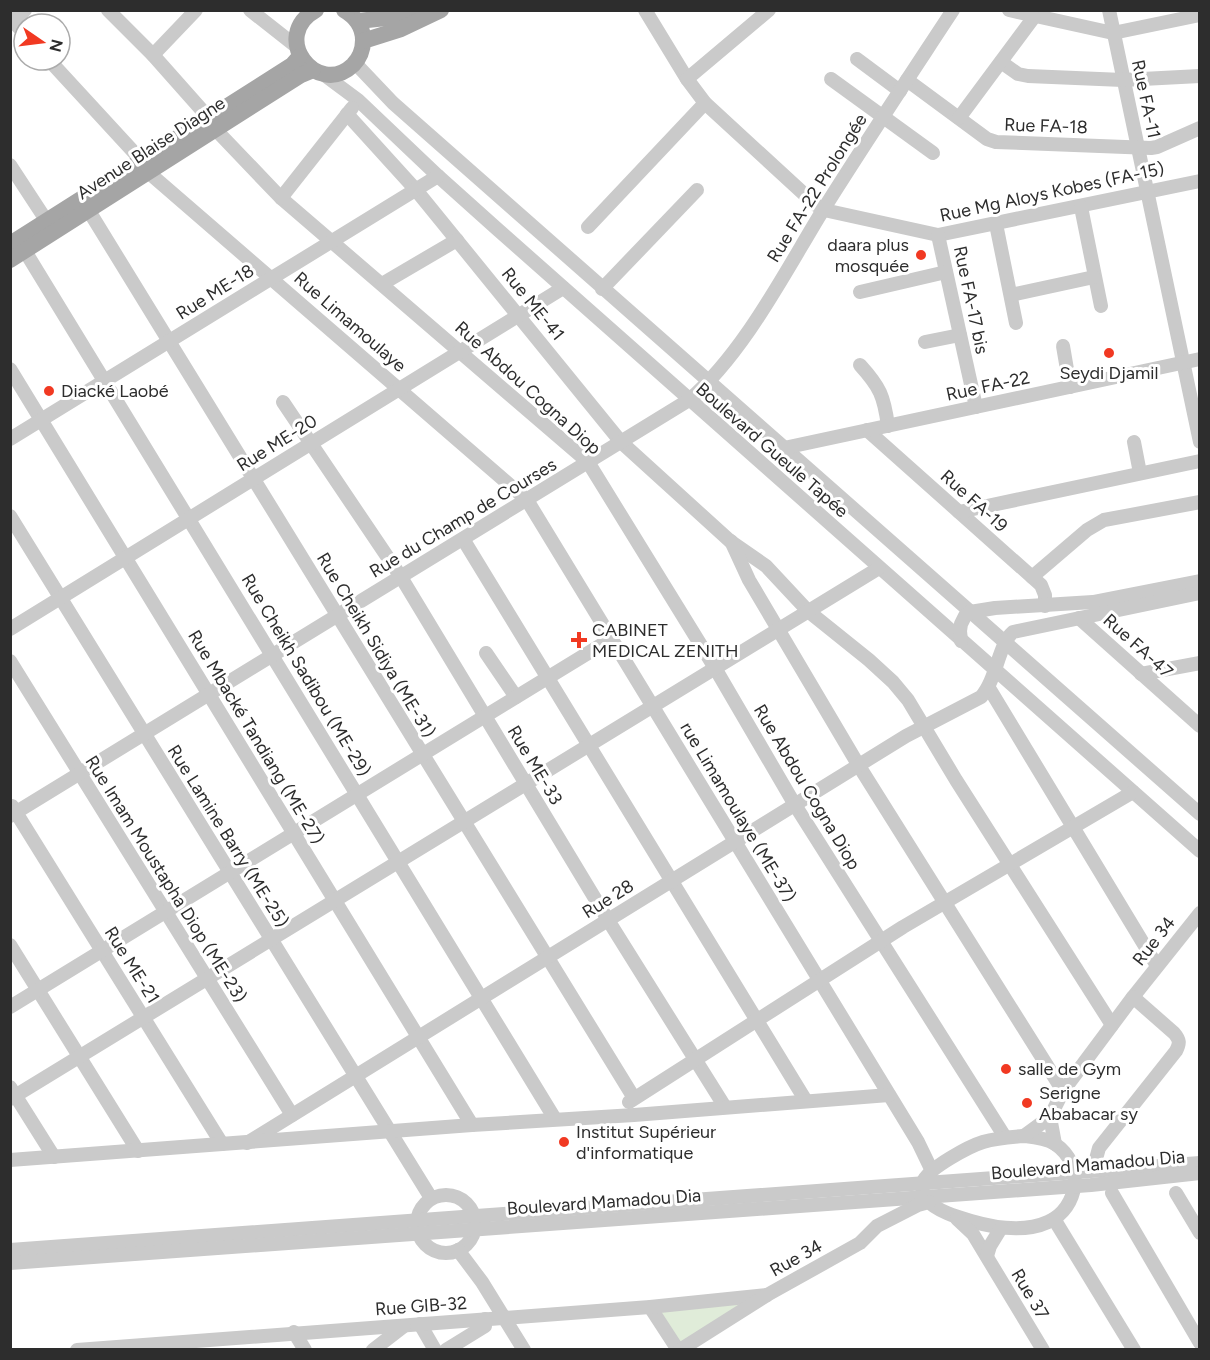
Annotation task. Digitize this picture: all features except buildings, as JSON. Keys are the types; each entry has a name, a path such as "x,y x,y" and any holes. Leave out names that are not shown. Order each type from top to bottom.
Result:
{"main road":[{"path":"344,10 358,21 363,41 361,53 355,63"},
{"path":"358,21 386,18 413,10"},
{"path":"363,41 401,29 441,10"},
{"path":"308,12 299,29 299,51 318,72"},
{"name":"Avenue Blaise Diagne","path":"268,88 292,65 299,51"},
{"name":"Avenue Blaise Diagne","path":"10,260 15,243 46,220 145,166 268,88 301,75 342,72 355,63"},
{"name":"Avenue Blaise Diagne","path":"15,243 89,211 145,166"}],"street":[{"name":"Rue Abdou Cogna Diop","path":"108,10 153,55 281,198 588,462 716,668 795,805 1005,1137"},
{"path":"153,55 196,10"},
{"path":"250,10 299,51"},
{"name":"Rue Mg Aloys Kobes (FA-15)","path":"645,10 687,79 705,103 824,210 938,236 1200,181"},
{"path":"687,79 769,10"},
{"name":"Rue FA-22 Prolongée","path":"709,383 761,311 953,10"},
{"path":"1009,10 1113,33 1200,15"},
{"name":"Rue FA-11","path":"1109,10 1200,442"},
{"path":"959,118 1034,17"},
{"name":"Rue FA-18","path":"857,59 959,118 987,139 996,142 1156,147 1200,128"},
{"path":"1001,62 1018,74 1028,76 1123,80 1200,76"},
{"name":"Boulevard Gueule Tapée","path":"355,63 386,97 1200,814"},
{"name":"Rue Limamoulaye","path":"60,72 145,166 527,500"},
{"name":"Boulevard Gueule Tapée","path":"318,72 358,100 438,176 563,288 1200,851"},
{"path":"831,79 933,153"},
{"path":"281,198 358,100"},
{"path":"588,227 705,103"},
{"name":"Rue ME-41","path":"347,114 416,190 621,442 730,541"},
{"path":"10,165 46,220"},
{"name":"Rue ME-18","path":"10,439 438,176"},
{"path":"603,289 697,190"},
{"path":"1081,207 1101,306"},
{"name":"Rue Cheikh Sidiya (ME-31)","path":"89,211 634,1098"},
{"path":"996,224 1016,323"},
{"name":"Rue FA-17 bis","path":"938,236 976,407"},
{"path":"382,284 457,240"},
{"name":"Rue Cheikh Sadibou (ME-29)","path":"15,243 105,381 555,1119"},
{"path":"860,292 946,272"},
{"path":"1011,295 1095,277"},
{"name":"Rue ME-20","path":"10,629 563,288"},
{"path":"925,342 960,335"},
{"path":"1062,346 1070,387"},
{"name":"Rue FA-22","path":"784,448 1200,359"},
{"path":"860,365 878,385 886,407 888,426"},
{"name":"Rue Mbacké Tandiang (ME-27)","path":"10,369 472,1125"},
{"path":"689,400 709,383"},
{"name":"Rue du Champ de Courses","path":"12,811 80,773 689,400"},
{"name":"Rue ME-33","path":"283,402 401,577 724,1107"},
{"name":"Rue FA-19","path":"867,430 1032,577 1043,588 1045,606"},
{"path":"1134,442 1140,473"},
{"path":"959,512 1200,461"},
{"name":"rue Limamoulaye (ME-37)","path":"527,500 918,1142 932,1171"},
{"path":"1032,577 1087,530 1104,520 1200,502"},
{"name":"Rue Lamine Barry (ME-25)","path":"10,516 354,1077 431,1198"},
{"path":"463,539 806,1101"},
{"path":"730,541 766,566 808,611 892,682 908,700 956,780 1112,1025"},
{"path":"730,541 749,580 859,766 1064,1091"},
{"path":"749,580 766,566"},
{"path":"54,1157 12,1094 80,1057 879,568"},
{"path":"961,641 961,624 970,612 995,608 1093,602 1200,581"},
{"path":"1157,966 989,688 1004,643 1008,636 1020,630 1200,593"},
{"name":"Rue FA-47","path":"1079,618 1200,726"},
{"path":"10,1007 611,639"},
{"path":"486,653 516,697"},
{"name":"Rue Imam Moustapha Diop (ME-23)","path":"10,661 292,1115"},
{"path":"1141,674 1200,663"},
{"name":"Rue 28","path":"247,1143 859,766 981,697 989,688"},
{"path":"617,1115 634,1098 882,941 1133,792"},
{"name":"Rue ME-21","path":"12,811 222,1144"},
{"name":"Rue 34","path":"1050,1117 1064,1091 1112,1025 1200,913"},
{"path":"10,945 138,1151"},
{"path":"1096,1158 1099,1148 1180,1044 1174,1033 1133,997"},
{"path":"10,1160 889,1095"},
{"path":"1024,1136 1050,1117 1055,1144"},
{"path":"1024,1136 1043,1139 1055,1144 1069,1158 1075,1171 1076,1185 1067,1206 1054,1219 1034,1226 1001,1228 952,1214 927,1199 922,1182 932,1171 982,1142 1024,1136"},
{"name":"Boulevard Mamadou Dia","path":"474,1223 922,1182 1200,1163"},
{"name":"Boulevard Mamadou Dia","path":"10,1250 927,1199 1200,1173"},
{"path":"1112,1193 1200,1342"},
{"path":"1176,1193 1200,1233"},
{"path":"444,1194 457,1197 467,1204 474,1223 466,1244 458,1250 446,1253 434,1251 425,1244 417,1227 421,1208 431,1198 444,1194"},
{"name":"Rue 34","path":"679,1350 767,1295 860,1243 877,1226 927,1199"},
{"name":"Rue 37","path":"952,1214 973,1234 1043,1350"},
{"path":"1054,1219 1134,1350"},
{"name":"Boulevard Mamadou Dia","path":"10,1263 417,1227"},
{"path":"987,1256 1001,1228"},
{"path":"458,1250 482,1282 524,1350"},
{"name":"Rue GIB-32","path":"85,1349 650,1307 767,1295"},
{"path":"650,1307 679,1350"},
{"path":"446,1350 485,1326 485,1319"},
{"path":"420,1324 435,1350"},
{"path":"373,1350 404,1326"},
{"path":"294,1332 305,1350"}],"green space":[{"path":"749,1301 681,1344 658,1310"}],"place":[{"name":"daara plus mosquée","path":"921,255"},
{"name":"Seydi Djamil","path":"1109,353"},
{"name":"Diacké Laobé","path":"49,391"},
{"name":"CABINET MEDICAL ZENITH","path":"579,640"},
{"name":"salle de Gym","path":"1006,1069"},
{"name":"Serigne Ababacar sy","path":"1027,1103"},
{"name":"Institut Supérieur d'informatique","path":"564,1142"}]}
